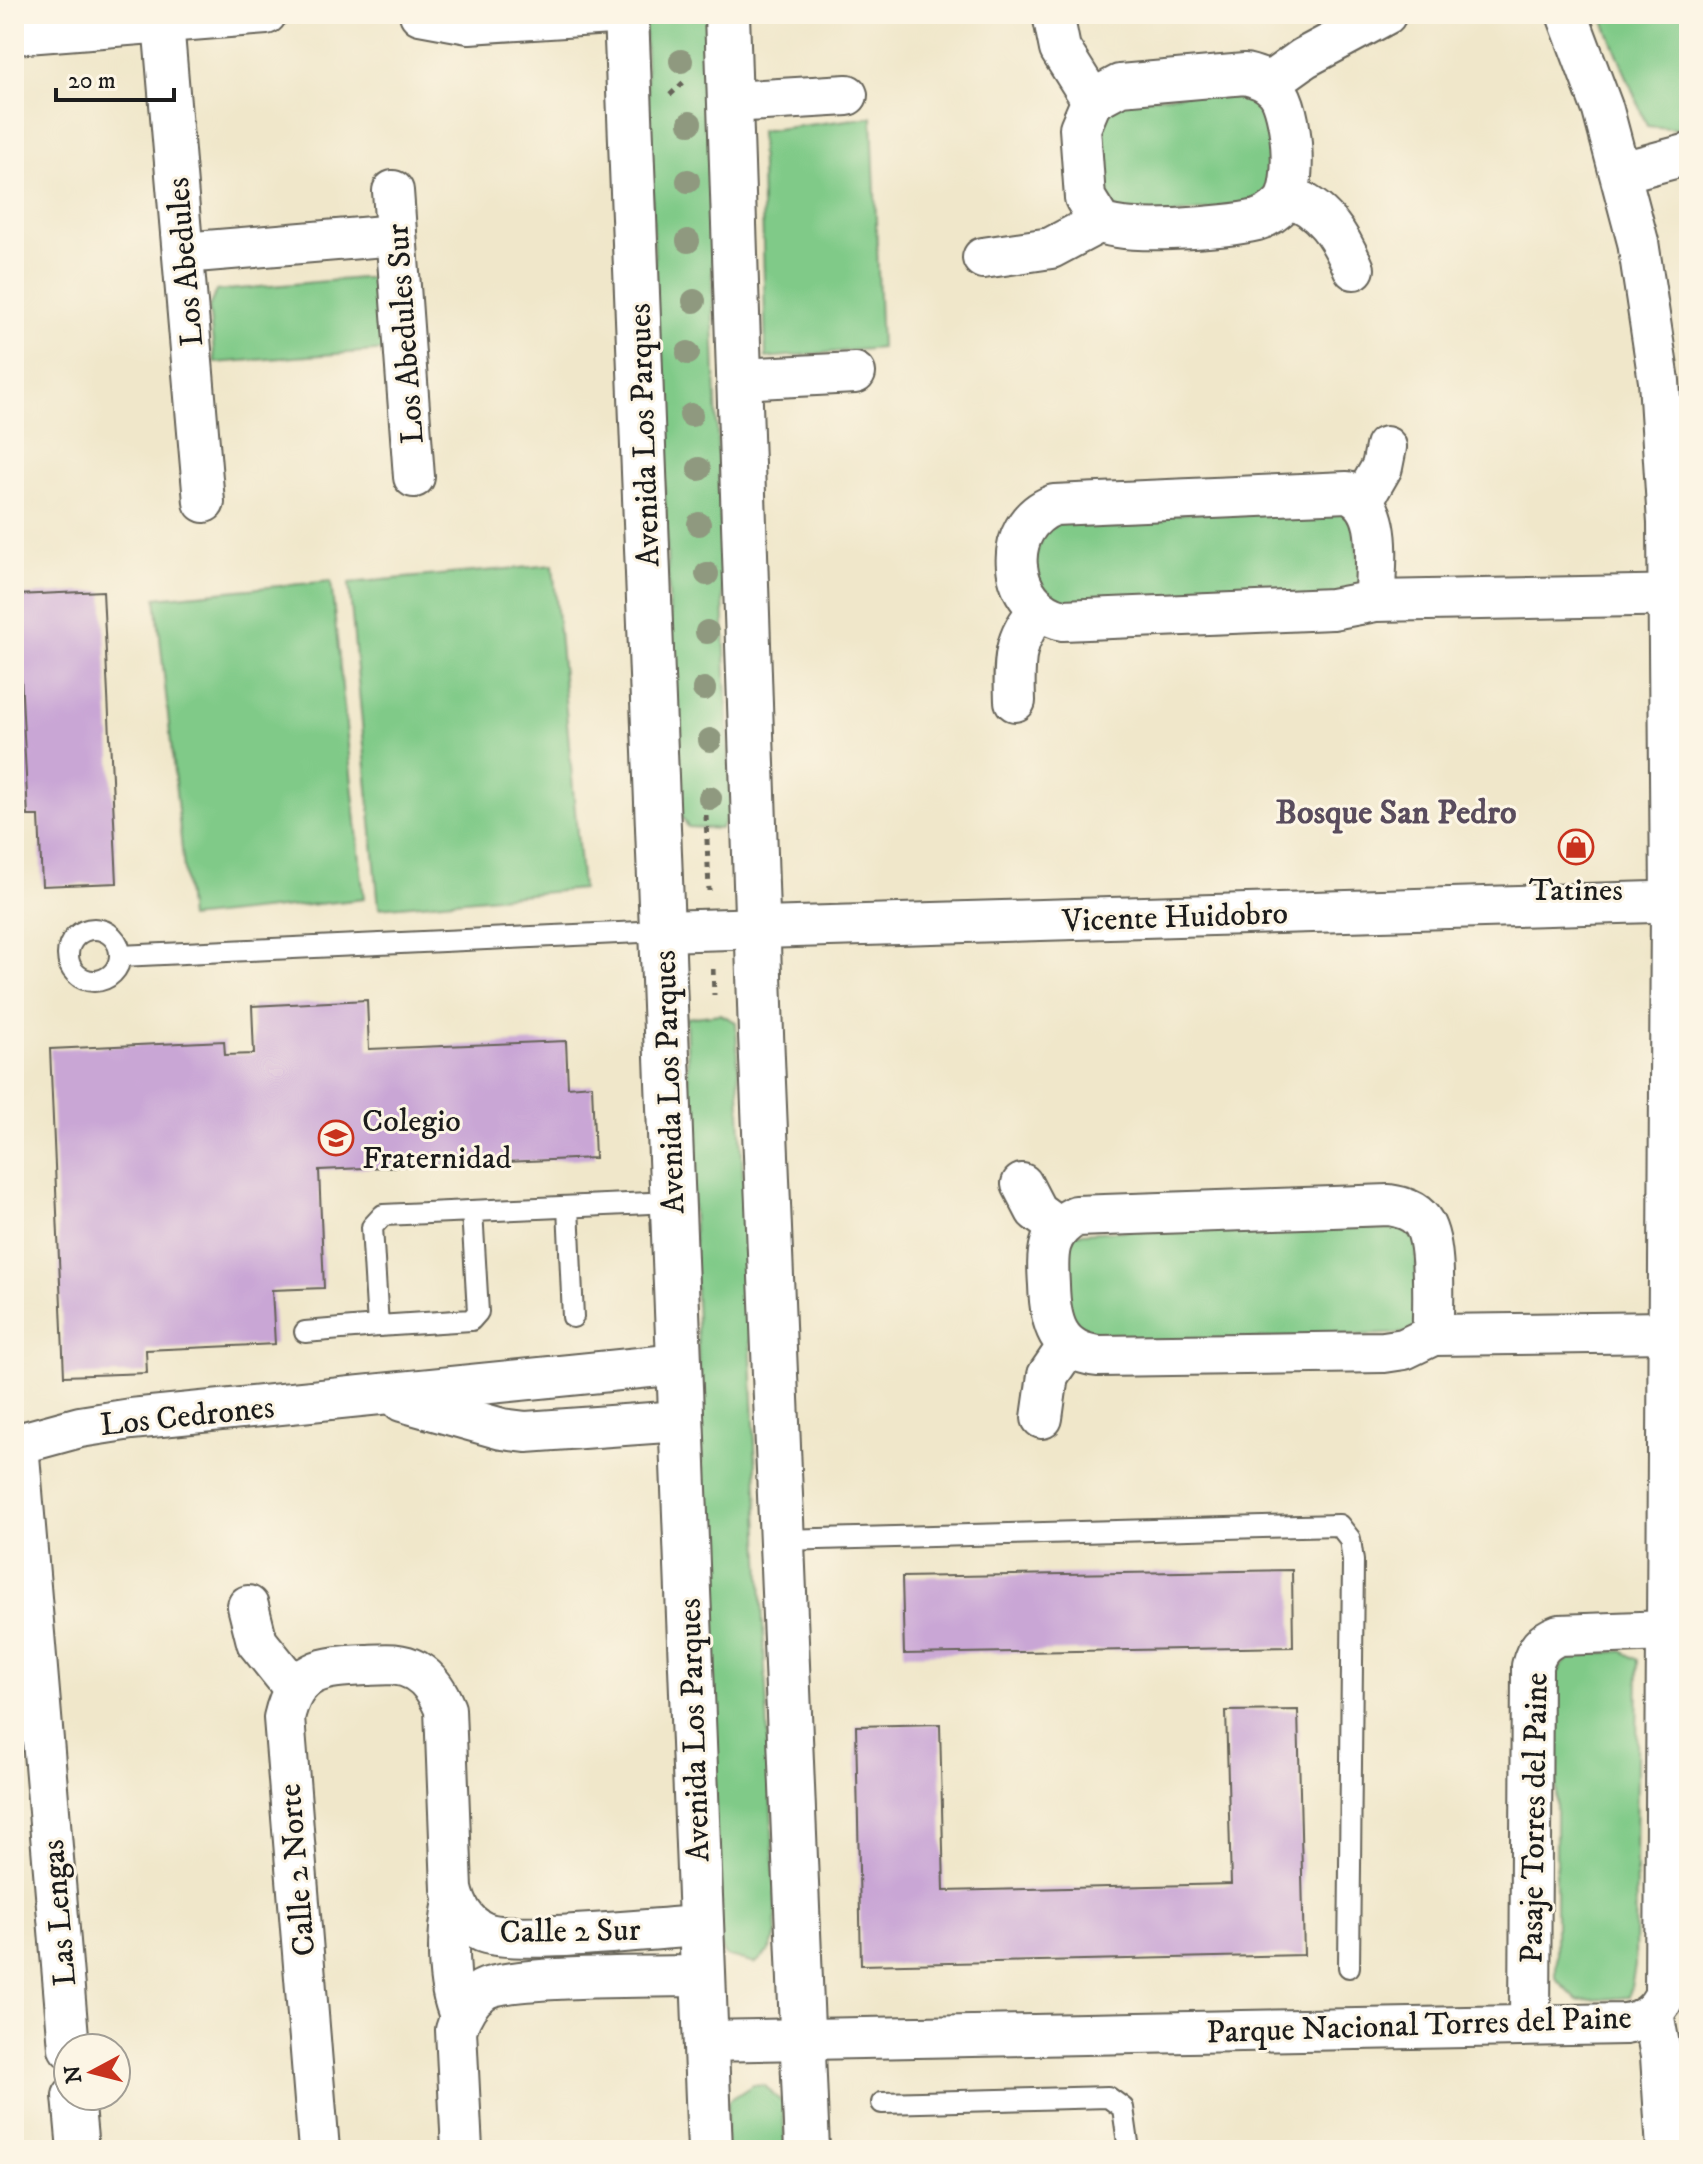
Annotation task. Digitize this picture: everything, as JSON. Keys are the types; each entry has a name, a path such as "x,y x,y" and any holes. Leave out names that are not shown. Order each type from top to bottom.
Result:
{"main road":[{"name":"Avenida Los Parques","path":"626,14 710,2150"},
{"path":"727,14 758,928 807,2150"}],"street":[{"path":"14,34 266,14"},
{"path":"420,14 469,23 611,14"},
{"path":"1053,14 1060,49 1069,68 1092,100"},
{"path":"1269,83 1304,58 1386,14"},
{"name":"Parque Nacional Torres del Paine","path":"705,2041 1625,2024 1640,2021 1653,2013 1665,1995 1678,1776 1667,1631 1669,1332 1679,1205 1679,595 1668,523 1659,381 1648,297 1622,172 1567,14"},
{"name":"Los Abedules","path":"186,19 183,253 204,502"},
{"path":"1233,74 1245,74 1269,83 1278,92 1287,113 1292,174 1288,196 1272,213 1247,221 1130,231 1100,222 1085,198 1080,128 1092,100 1120,85 1233,74"},
{"path":"730,102 847,95"},
{"path":"1622,172 1689,154"},
{"name":"Los Abedules Sur","path":"393,191 414,477"},
{"path":"1288,196 1323,217 1335,231 1354,269"},
{"path":"983,258 1051,248 1100,222"},
{"path":"183,253 396,235"},
{"path":"739,379 855,373"},
{"path":"1363,500 1382,467 1386,447"},
{"path":"1375,601 1374,520 1363,500 1339,492 1054,505 1032,517 1018,547 1023,591 1039,611 1063,620 1332,609 1375,601 1679,595"},
{"path":"1015,701 1016,645 1021,632 1039,611"},
{"name":"Vicente Huidobro","path":"662,931 1680,901"},
{"path":"1022,1184 1036,1211 1059,1228"},
{"path":"1433,1335 1428,1232 1416,1215 1400,1207 1087,1213 1059,1228 1049,1245 1050,1314 1054,1328 1068,1346 1099,1356 1384,1352 1413,1346 1433,1335 1669,1332"},
{"path":"1042,1418 1048,1375 1068,1346"},
{"name":"Los Cedrones","path":"16,1444 80,1427 131,1419 679,1364"},
{"name":"Los Cedrones","path":"363,1396 434,1407 502,1429 526,1432 680,1421"},
{"name":"Las Lengas","path":"16,1444 68,2032"},
{"path":"248,1606 257,1642 294,1688"},
{"name":"Pasaje Torres del Paine","path":"1530,2025 1532,1666 1535,1653 1544,1643 1559,1635 1667,1631"},
{"name":"Calle 2 Sur","path":"294,1688 322,1669 391,1663 418,1672 438,1692 445,1709 454,1901 450,1920 453,1991 460,2015"},
{"name":"Calle 2 Norte","path":"294,1688 284,1718 319,2150"},
{"name":"Calle 2 Sur","path":"454,1901 474,1927 495,1936 700,1926"},
{"name":"Calle 2 Sur","path":"462,2150 456,2030 460,2015 482,1991 497,1984 703,1976"},
{"path":"1653,2013 1661,2056 1667,2150"},
{"path":"74,2112 78,2150"}],"lane":[{"path":"120,956 662,931"},
{"path":"378,1326 372,1227 383,1215 672,1202"},
{"path":"568,1207 573,1317"},
{"path":"305,1332 471,1320 478,1312 472,1211"},
{"path":"781,1540 1339,1525 1350,1539 1353,1561 1349,1967"},
{"path":"882,2103 1108,2097 1123,2108 1129,2150"}],"path":[{"path":"664,102 695,73"},
{"path":"697,812 706,815 717,813"}],"green space":[{"path":"644,14 707,14 713,318 731,813 720,829 688,827 678,810"},
{"path":"1601,14 1689,14 1689,126 1680,129 1647,126"},
{"path":"1221,91 1252,95 1266,106 1278,177 1261,204 1131,219 1104,208 1099,110 1112,101"},
{"path":"872,117 881,348 766,358 760,131"},
{"path":"372,278 382,289 388,350 215,363 209,307 216,291"},
{"path":"1330,504 1352,515 1362,583 1343,596 1074,606 1048,591 1036,572 1037,550 1051,522"},
{"path":"553,565 582,889 379,908 349,583"},
{"path":"331,581 364,899 189,918 156,598"},
{"path":"720,1014 736,1022 777,1934 769,1951 755,1964 726,1956 719,1942 686,1018"},
{"path":"1388,1216 1417,1233 1415,1333 1099,1345 1070,1335 1064,1234"},
{"path":"1622,1651 1638,1660 1635,1966 1629,1997 1578,2001 1556,1979 1556,1673 1570,1656"},
{"path":"753,2085 764,2086 783,2103 785,2150 725,2150 728,2101"}],"building":[{"path":"103,591 117,883 42,886 39,816 28,816 17,595"},
{"path":"367,1000 369,1049 566,1041 568,1087 592,1085 595,1158 319,1170 324,1288 272,1290 275,1344 146,1350 147,1373 64,1376 50,1049 224,1041 225,1055 254,1054 252,1006"},
{"path":"1292,1570 1293,1647 904,1654 902,1577"},
{"path":"1298,1710 1304,1955 861,1965 856,1726 940,1724 944,1891 1231,1884 1226,1711"}],"place":[{"name":"Tatines","path":"1576,847"},
{"name":"Colegio Fraternidad","path":"336,1138"}],"district":[{"name":"Bosque San Pedro","path":"1396,811"}]}
